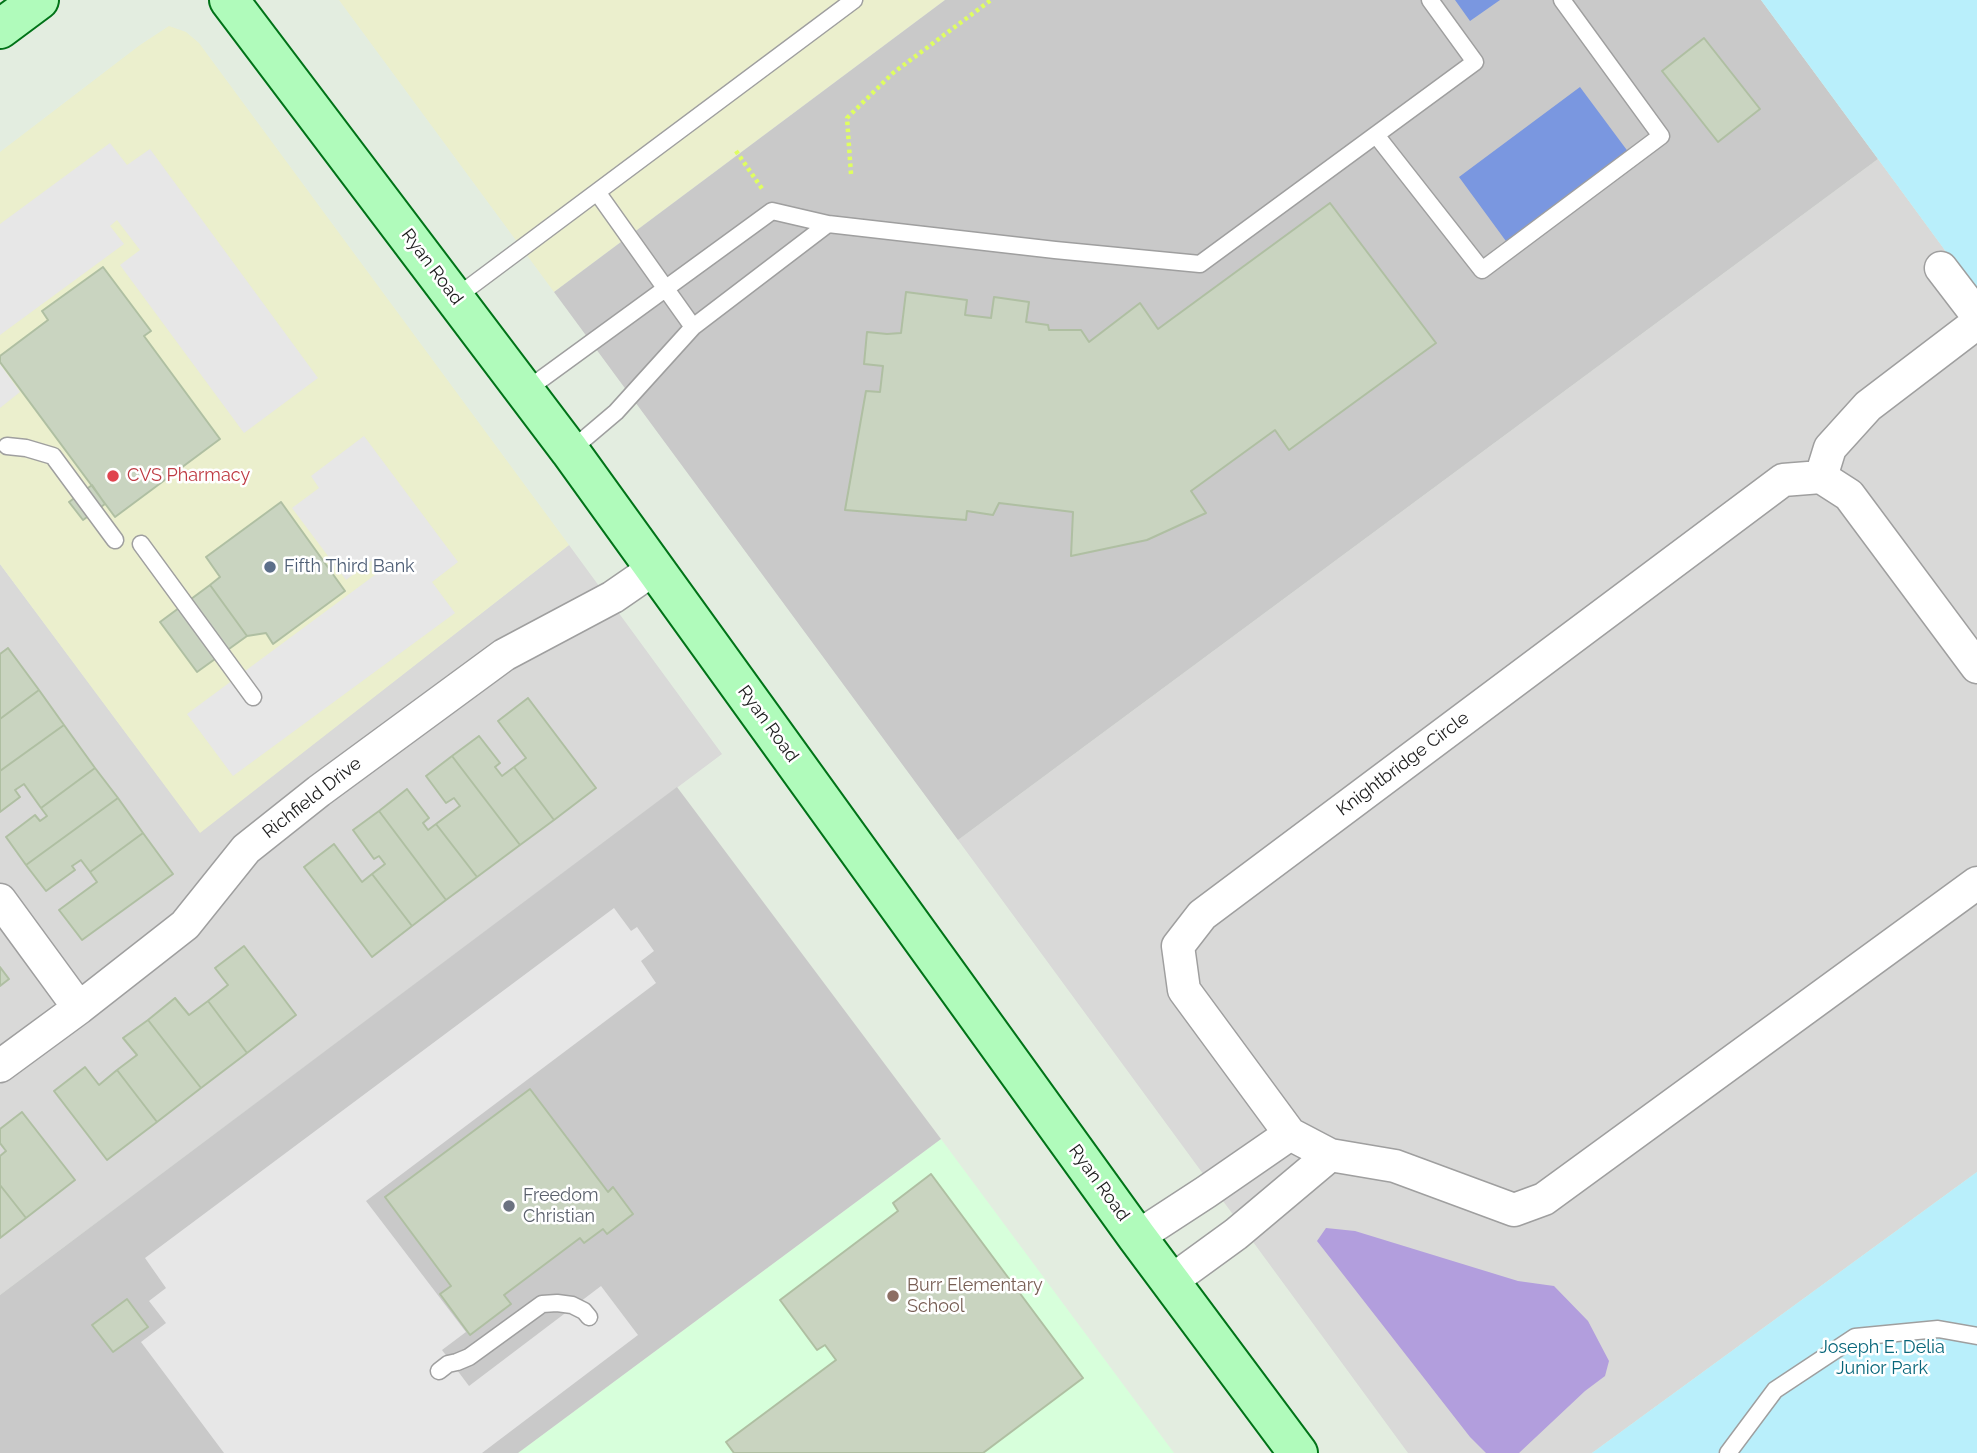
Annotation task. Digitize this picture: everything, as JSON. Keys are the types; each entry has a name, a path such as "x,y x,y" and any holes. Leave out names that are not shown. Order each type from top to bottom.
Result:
{"main road":[{"path":"0,29 39,0"},
{"name":"Ryan Road","path":"229,0 570,451 1137,1237 1298,1453"}],"street":[{"path":"1941,268 1977,315"},
{"path":"1977,323 1868,406 1830,447 1821,477 1849,495 1977,667"},
{"name":"Knightbridge Circle","path":"1821,477 1783,480 1202,915 1178,946 1184,990 1290,1134 1330,1155 1395,1166 1514,1210 1544,1199 1977,883"},
{"name":"Richfield Drive","path":"0,1066 185,925 246,849 319,791 504,655 613,597 656,568"},
{"path":"0,901 79,1008"},
{"path":"1137,1237 1290,1134"},
{"path":"1170,1282 1236,1234 1330,1155"}],"lane":[{"path":"455,298 854,0"},
{"path":"525,391 772,211 828,224 1200,264 1475,62 1430,0"},
{"path":"1376,135 1482,270 1661,135 1562,0"},
{"path":"597,192 693,327"},
{"path":"570,451 617,412 693,327 828,224"},
{"path":"7,446 53,456 115,540"},
{"path":"141,544 253,697"},
{"path":"439,1371 448,1364 469,1357 542,1304 572,1305 589,1317"},
{"path":"1728,1453 1774,1390 1855,1336 1938,1329 1977,1336"}],"path":[{"path":"851,174 847,118 893,73 991,0"},
{"path":"736,151 767,196"}],"shaded area":[{"path":"339,0 945,0 554,292"},
{"path":"945,0 1761,0 1878,159 958,840 554,292"},
{"path":"1455,0 1500,0 1470,21"},
{"path":"169,26 186,32 199,43 569,545 200,833 0,564 0,152 140,45"},
{"path":"1580,87 1632,157 1511,248 1459,177"},
{"path":"110,143 127,165 150,149 318,378 244,433 120,265 140,250 117,220 110,226 124,244 0,335 0,224"},
{"path":"1878,159 1977,294 1977,1172 1592,1453 1408,1453 958,840"},
{"path":"0,364 20,392 0,408"},
{"path":"364,436 458,562 432,582 455,613 233,776 187,714 383,569 375,558 346,580 292,508 319,488 311,476"},
{"path":"569,545 722,754 0,1295 0,564 200,832"},
{"path":"677,787 941,1139 518,1453 0,1453 0,1295"},
{"path":"614,908 631,931 637,927 654,951 641,961 656,983 366,1201 466,1332 442,1350 469,1386 601,1286 638,1335 482,1453 224,1453 141,1342 166,1323 149,1301 166,1288 145,1258"},
{"name":"Burr Elementary School","path":"941,1139 1174,1453 518,1453"},
{"path":"1326,1228 1355,1231 1518,1281 1554,1286 1588,1321 1609,1361 1605,1376 1585,1391 1519,1453 1486,1453 1470,1437 1317,1241"}],"green space":[{"path":"1761,0 1977,0 1977,294 1878,159"},
{"name":"Joseph E. Delia Junior Park","path":"1977,1172 1977,1453 1592,1453"}],"building":[{"path":"1704,38 1760,109 1718,142 1662,71"},
{"path":"1330,203 1436,343 1289,450 1275,430 1191,491 1206,513 1147,540 1071,556 1073,512 999,503 993,515 967,511 966,520 845,510 866,391 880,392 883,366 864,364 867,332 901,333 906,292 967,300 965,315 991,318 994,297 1029,302 1026,322 1048,325 1049,330 1081,330 1089,342 1140,303 1158,329"},
{"name":"CVS Pharmacy","path":"103,267 151,331 144,336 220,439 115,517 0,362 0,356 48,320 42,311"},
{"path":"92,485 105,504 83,520 69,502"},
{"name":"Fifth Third Bank","path":"281,502 345,591 273,644 266,633 247,636 210,585 220,577 206,557"},
{"path":"210,585 247,636 197,672 160,622"},
{"path":"8,648 39,690 0,719 0,654"},
{"path":"39,690 64,725 0,771 0,719"},
{"path":"528,698 596,788 554,820 514,767 526,758 498,721"},
{"path":"64,725 95,768 41,808 24,784 15,790 20,797 0,812 0,771"},
{"path":"479,736 500,763 495,767 502,776 514,767 554,820 520,845 452,756"},
{"path":"452,756 520,845 477,877 436,824 460,806 454,798 446,803 426,776"},
{"path":"95,768 118,798 26,865 6,837 35,815 40,821 47,816 41,808"},
{"path":"407,789 429,818 423,823 428,830 436,824 477,877 446,900 379,811"},
{"path":"118,798 143,833 90,872 81,860 72,866 75,870 46,891 26,865"},
{"path":"379,811 446,900 412,926 372,874 385,864 379,856 374,859 353,830"},
{"path":"143,833 173,874 82,940 59,910 97,882 90,872"},
{"path":"334,844 362,882 372,874 412,926 372,957 304,867"},
{"path":"244,946 296,1015 247,1053 208,1001 228,985 215,968"},
{"path":"0,967 9,979 0,986"},
{"path":"175,998 189,1015 208,1001 247,1053 201,1088 148,1020"},
{"path":"148,1020 201,1088 157,1122 117,1070 137,1055 123,1038"},
{"path":"85,1067 99,1085 117,1070 157,1122 107,1160 54,1091"},
{"name":"Freedom Christian","path":"530,1089 608,1192 613,1187 633,1214 607,1234 603,1229 584,1243 580,1238 504,1295 511,1304 470,1335 440,1294 451,1286 385,1197"},
{"path":"22,1112 75,1180 26,1218 0,1185 0,1156 6,1151 0,1143 0,1129"},
{"path":"931,1174 1083,1378 983,1453 734,1453 726,1442 836,1360 825,1345 817,1350 780,1300 898,1211 893,1203"},
{"path":"0,1185 26,1218 0,1238"},
{"path":"127,1299 148,1327 113,1352 92,1325"}],"place":[{"name":"CVS Pharmacy","path":"113,476"},
{"name":"Fifth Third Bank","path":"270,567"},
{"name":"Freedom Christian","path":"509,1206"},
{"name":"Burr Elementary School","path":"893,1296"}]}
